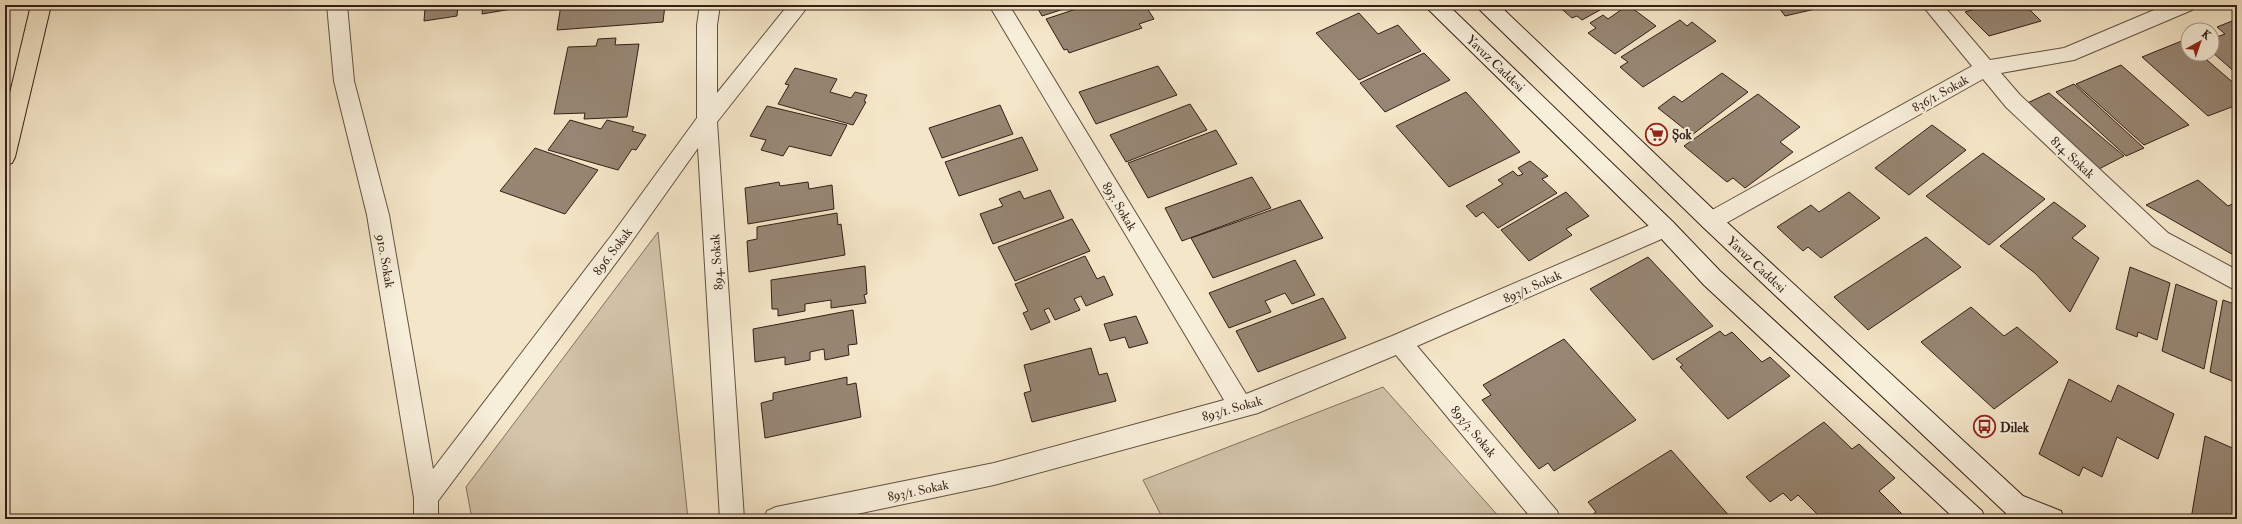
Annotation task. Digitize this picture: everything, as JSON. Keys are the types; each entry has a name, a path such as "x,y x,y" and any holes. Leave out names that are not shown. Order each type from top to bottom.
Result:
{"highway":[{"path":"5,157 40,5"}],"street":[{"name":"910. Sokak","path":"337,5 344,81 378,215 426,508"},
{"name":"894. Sokak","path":"710,5 706,25 707,120 732,519"},
{"name":"896. Sokak","path":"426,508 707,120 799,5"},
{"name":"893. Sokak","path":"999,5 1241,407"},
{"name":"Yavuz Caddesi","path":"1436,5 1665,228 1712,278 1973,519"},
{"name":"Yavuz Caddesi","path":"1487,5 1711,221 2022,512"},
{"name":"814. Sokak","path":"1932,5 2013,101 2160,239 2237,281"},
{"name":"836/1. Sokak","path":"1711,221 1985,68 2067,55 2185,5"},
{"name":"893/1. Sokak","path":"776,519 994,474 1258,402 1400,344 1665,228"},
{"name":"893/3. Sokak","path":"1400,344 1548,519"},
{"path":"2022,512 2052,519"}],"shaded area":[{"path":"658,232 688,519 472,519 466,487"},
{"path":"1383,387 1501,519 1163,519 1143,480"}],"building":[{"path":"418,5 458,5 457,16 424,21 425,8 417,9"},
{"path":"483,5 512,5 512,9 482,14"},
{"path":"561,5 665,5 663,22 557,30"},
{"path":"1036,5 1076,5 1042,16"},
{"path":"1088,5 1145,5 1154,19 1139,24 1142,28 1069,53 1067,49 1064,50 1046,19"},
{"path":"1557,5 1609,5 1582,20 1577,16 1572,18"},
{"path":"1628,5 1656,26 1615,54 1588,33 1596,28 1590,23 1603,15 1608,19"},
{"path":"1777,5 1833,5 1785,16"},
{"path":"1990,5 2025,5 2041,21 1989,36 1965,12"},
{"path":"1359,13 1378,34 1398,25 1421,51 1359,80 1316,33"},
{"path":"1680,20 1687,26 1692,22 1716,41 1643,87 1620,67 1628,62 1621,57"},
{"path":"2232,21 2237,25 2237,74 2220,59 2220,36 2225,34 2220,30 2220,26"},
{"path":"616,38 615,45 639,44 627,117 584,119 585,113 554,114 568,47 596,46 598,39"},
{"path":"2180,42 2180,62 2209,62 2237,86 2237,105 2208,116 2142,57"},
{"path":"1424,53 1450,80 1385,112 1360,83"},
{"path":"2121,65 2189,125 2144,145 2076,84"},
{"path":"1158,66 1177,95 1096,124 1079,92"},
{"path":"795,68 837,79 830,92 851,98 855,92 867,95 864,101 866,102 853,125 778,104 789,85 785,84"},
{"path":"1722,73 1748,92 1692,135 1658,108 1674,96 1682,102"},
{"path":"2074,84 2144,148 2126,156 2056,92"},
{"path":"1466,92 1520,152 1449,187 1396,126"},
{"path":"2049,93 2124,156 2099,169 2025,104"},
{"path":"1758,94 1800,127 1780,142 1793,152 1745,188 1733,178 1727,182 1684,146"},
{"path":"1190,104 1207,130 1126,162 1110,135"},
{"path":"1000,105 1013,134 942,158 929,128"},
{"path":"767,106 847,125 831,156 789,146 783,156 761,150 766,140 750,136"},
{"path":"570,120 601,129 607,120 634,127 632,131 646,135 636,150 632,149 618,170 548,150"},
{"path":"1932,125 1966,150 1909,195 1875,168"},
{"path":"1216,130 1237,164 1148,198 1128,163"},
{"path":"1022,137 1038,170 959,196 945,162"},
{"path":"535,148 598,170 565,214 500,191"},
{"path":"1983,153 2045,199 1989,245 1926,196"},
{"path":"1530,161 1548,176 1542,179 1557,193 1498,228 1483,212 1476,217 1466,206 1503,184 1498,180 1513,171 1518,176 1523,174 1518,168"},
{"path":"1252,177 1271,208 1182,241 1165,208"},
{"path":"2198,180 2228,206 2237,202 2237,257 2146,205"},
{"path":"779,182 780,186 808,182 809,189 832,185 834,209 748,224 745,188"},
{"path":"1050,190 1064,218 993,244 980,214 1003,206 999,199 1020,191 1024,199"},
{"path":"1566,192 1589,216 1566,229 1572,235 1529,261 1501,230"},
{"path":"1849,192 1880,218 1821,258 1808,247 1803,251 1777,227 1811,205 1819,212"},
{"path":"1300,200 1323,238 1213,278 1191,238"},
{"path":"2054,202 2086,226 2072,238 2099,258 2070,312 2036,274 2000,246"},
{"path":"837,213 838,225 841,224 845,255 749,272 747,241 757,239 757,227"},
{"path":"1072,219 1090,251 1015,281 998,247"},
{"path":"1926,237 1961,267 1868,330 1834,297"},
{"path":"1085,256 1097,279 1104,276 1113,295 1086,306 1081,296 1074,299 1080,310 1055,320 1049,308 1044,310 1050,322 1031,330 1023,313 1028,311 1015,284"},
{"path":"1648,257 1713,326 1653,360 1590,289"},
{"path":"1295,260 1315,295 1292,304 1285,293 1265,301 1271,312 1229,328 1209,293"},
{"path":"865,266 867,294 864,295 866,303 831,308 831,300 805,304 805,311 778,316 778,309 772,309 771,280"},
{"path":"2130,267 2170,283 2157,340 2138,332 2137,337 2116,329"},
{"path":"2176,284 2217,301 2204,369 2162,351"},
{"path":"1323,298 1346,338 1258,372 1236,331"},
{"path":"2223,300 2237,305 2237,383 2210,372"},
{"path":"1971,307 2004,336 2017,327 2058,362 1994,409 1921,342"},
{"path":"853,310 857,344 848,345 849,355 825,360 824,349 810,352 810,360 785,365 785,357 755,362 753,329"},
{"path":"1136,316 1148,343 1129,348 1125,337 1110,341 1104,324"},
{"path":"1720,331 1725,336 1732,332 1762,362 1770,357 1790,376 1728,419 1680,367 1683,365 1676,359"},
{"path":"1564,339 1636,420 1554,471 1548,463 1539,469 1482,400 1491,395 1483,385"},
{"path":"1091,348 1099,375 1107,373 1116,401 1032,422 1024,393 1031,391 1024,365"},
{"path":"847,377 847,385 856,383 861,417 765,438 761,403 773,400 773,393"},
{"path":"2069,379 2111,402 2118,385 2174,414 2158,459 2117,437 2102,477 2083,467 2079,476 2039,454"},
{"path":"1824,422 1852,449 1859,444 1895,478 1879,491 1907,519 1822,519 1798,495 1791,501 1783,493 1770,502 1746,477"},
{"path":"2205,436 2237,450 2237,519 2191,519"},
{"path":"1671,450 1732,519 1588,518 1596,512 1588,502"}],"place":[{"name":"Şok","path":"1657,134"},
{"name":"Dilek","path":"1985,427"}]}
